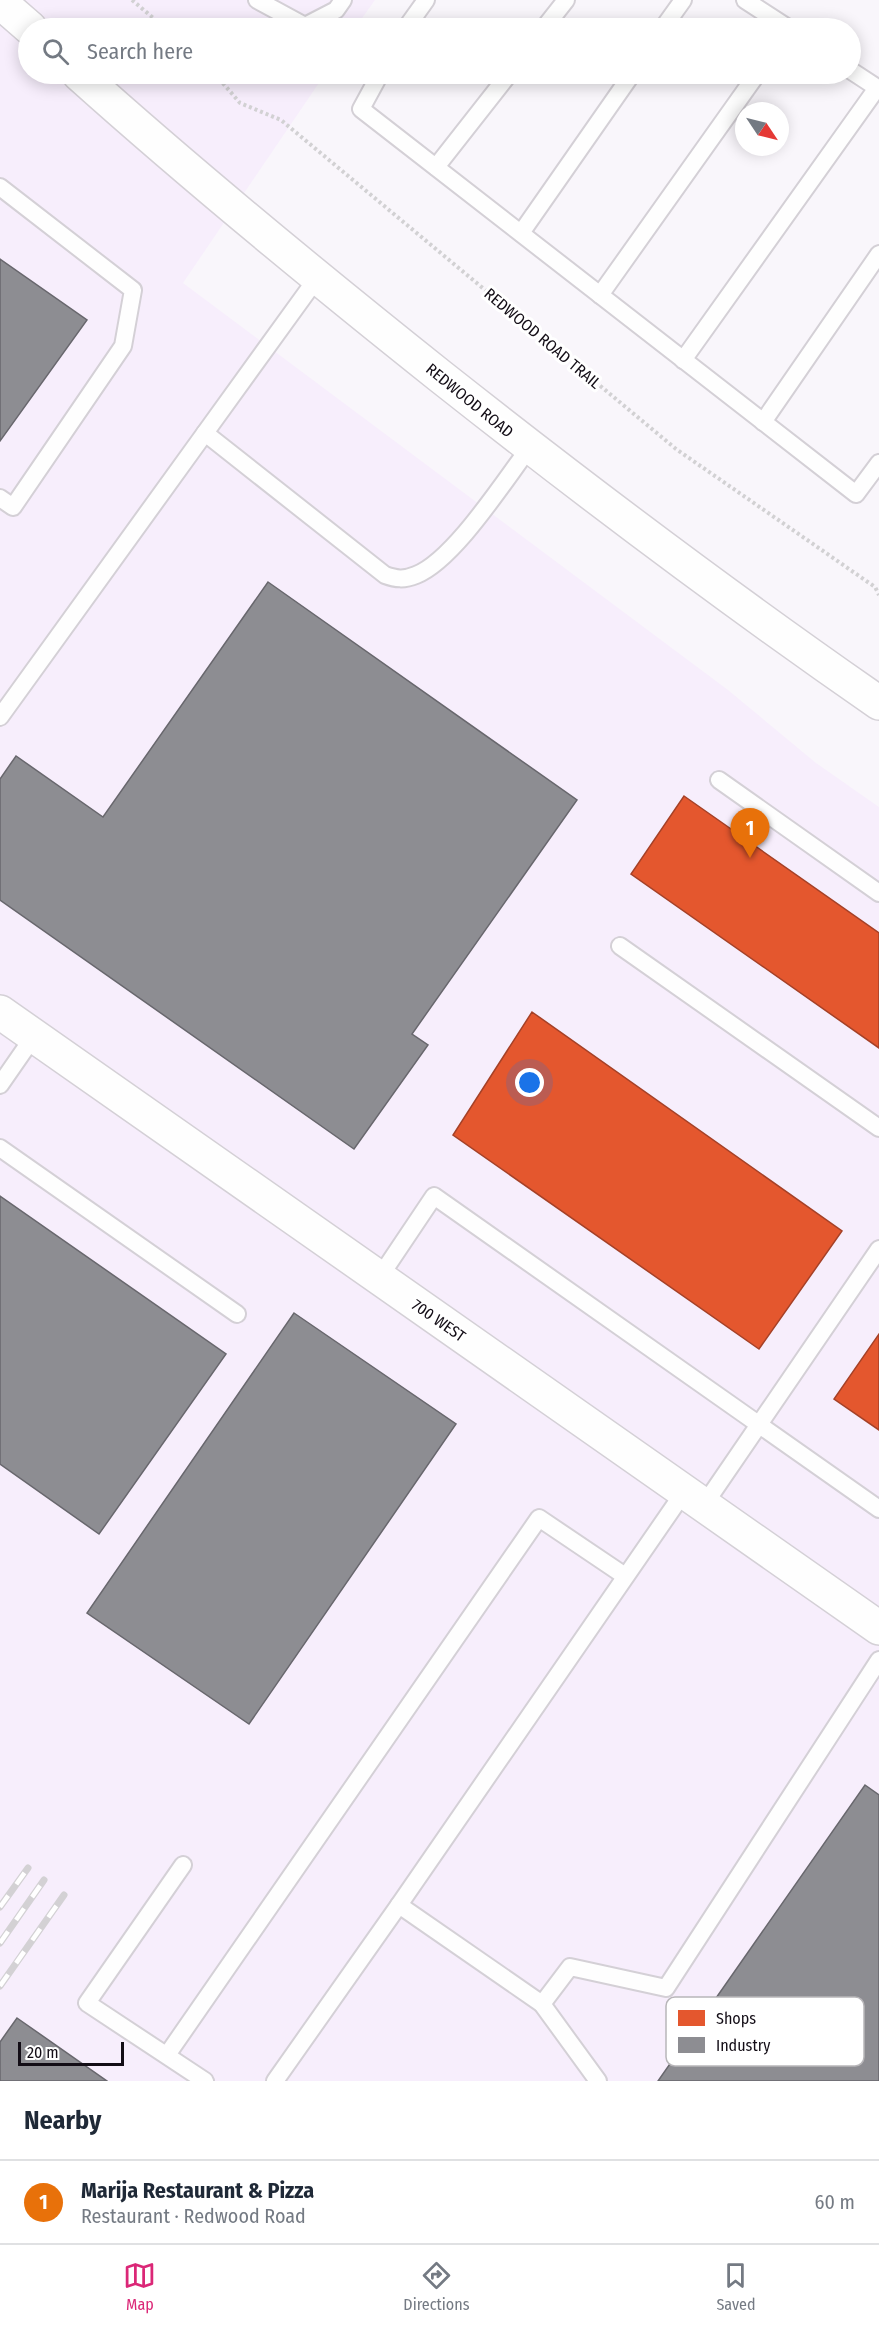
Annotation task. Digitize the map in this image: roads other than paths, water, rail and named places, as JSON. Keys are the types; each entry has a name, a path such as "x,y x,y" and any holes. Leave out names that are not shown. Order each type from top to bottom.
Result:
{"street":[{"path":"0,2 18,18"},
{"name":"REDWOOD ROAD","path":"90,84 134,124 317,278 530,447 748,610 876,694"},
{"name":"700 WEST","path":"0,1012 879,1628"}],"lane":[{"path":"257,0 290,18"},
{"path":"320,18 336,10 343,0"},
{"path":"413,18 426,0"},
{"path":"552,18 566,0"},
{"path":"670,18 683,0"},
{"path":"745,0 773,18"},
{"path":"683,360 878,88 861,77"},
{"path":"375,84 361,109 856,494 879,463"},
{"path":"436,167 501,84"},
{"path":"520,232 625,84"},
{"path":"600,295 749,84"},
{"path":"0,186 133,290 123,346 14,507 0,498"},
{"path":"763,422 879,254"},
{"path":"0,717 317,278"},
{"path":"205,433 385,575 399,579 417,575 436,563 464,534 530,447"},
{"path":"719,780 879,893"},
{"path":"620,946 879,1128"},
{"path":"0,1085 34,1036"},
{"path":"0,1148 237,1314"},
{"path":"379,1278 434,1196 879,1509"},
{"path":"275,2081 625,1576 759,1425 879,1249"},
{"path":"167,2055 539,1518 625,1576"},
{"path":"542,2004 570,1967 666,1988 879,1660"},
{"path":"183,1865 87,2003 205,2081"},
{"path":"399,1905 542,2004 598,2081"}],"railway":[{"path":"0,1907 28,1868"},
{"path":"0,1943 44,1880"},
{"path":"0,1986 64,1895"}],"place":[{"name":"Marija Restaurant & Pizza","path":"750,858"}]}
